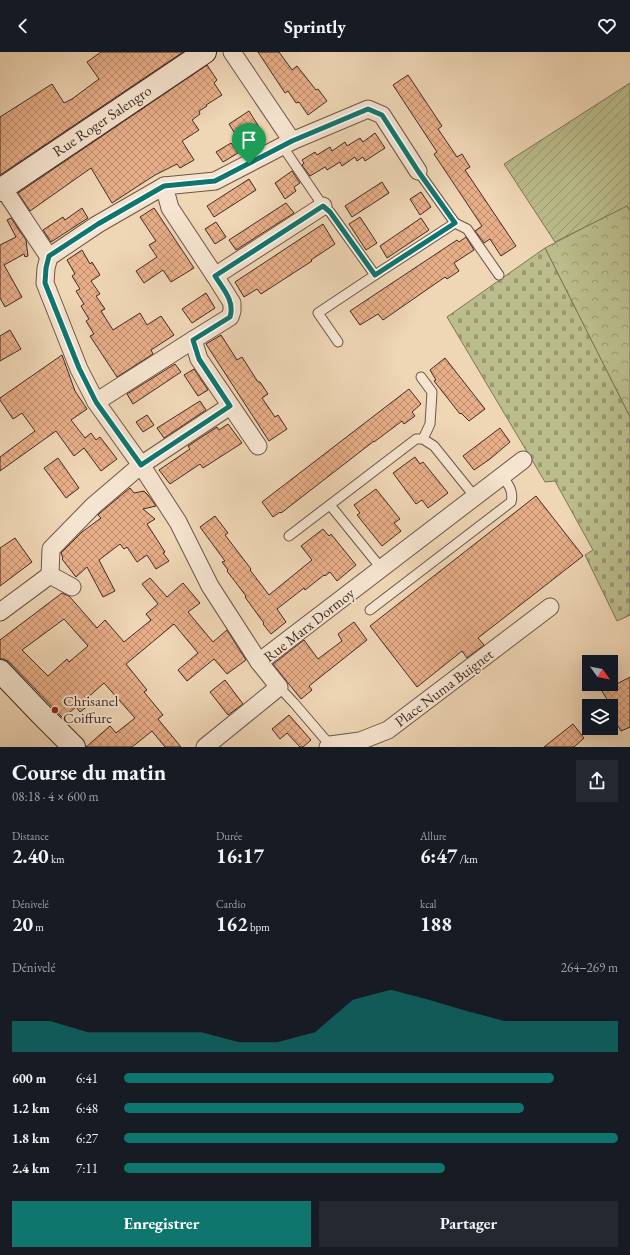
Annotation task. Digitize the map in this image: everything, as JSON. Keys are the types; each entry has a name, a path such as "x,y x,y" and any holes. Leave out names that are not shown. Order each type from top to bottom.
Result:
{"street":[{"name":"Rue Roger Salengro","path":"2,189 205,52"},
{"path":"232,52 288,144"},
{"path":"260,662 210,586 178,522 141,465 96,402 79,368 45,283 46,268 49,256 98,224 164,186 215,181 288,144 368,109 382,115 418,171"},
{"path":"96,402 230,317 232,311 232,303 170,208 164,186"},
{"path":"2,189 49,256"},
{"path":"215,276 323,206"},
{"path":"193,340 199,359 258,446"},
{"path":"50,574 51,549 93,506 141,465 230,406"},
{"name":"Rue Marx Dormoy","path":"205,747 279,687 260,662 523,460"},
{"path":"50,574 72,587"},
{"path":"0,612 50,574"},
{"name":"Place Numa Buignet","path":"329,746 360,741 388,730 550,607"},
{"path":"0,671 40,714 74,747"}],"lane":[{"path":"288,144 323,206 330,212 375,275"},
{"path":"418,171 455,223 467,229 499,276"},
{"path":"338,342 318,312 455,223"},
{"path":"421,377 432,392 430,424 423,439"},
{"path":"289,536 416,439 423,439 434,446 475,497"},
{"path":"370,610 511,502 511,488 502,476"},
{"path":"330,505 381,568"},
{"path":"279,687 298,707 329,746"}],"green space":[{"path":"630,83 630,211 627,206 555,242 504,164"},
{"path":"627,205 630,211 630,417 545,248"},
{"path":"545,248 630,417 630,615 617,621 585,555 593,550 555,481 545,482 447,317"}],"building":[{"path":"101,52 183,52 0,175 0,117 52,84 64,103 72,99 99,79 87,62"},
{"path":"258,52 279,52 292,70 297,66 327,101 308,115 299,102 296,103 288,91 285,93"},
{"path":"207,65 217,80 214,83 222,95 199,111 200,114 192,120 199,130 182,141 194,160 180,168 177,164 155,175 112,203 91,168 30,211 18,193"},
{"path":"408,75 442,126 438,129 457,157 462,154 470,167 465,170 516,246 501,256 490,239 484,243 475,231 482,226 434,154 437,152 393,85"},
{"path":"249,111 259,127 239,140 229,124"},
{"path":"375,133 385,148 365,161 363,157 357,161 355,157 342,166 340,162 327,170 325,167 310,176 302,165 304,163 302,160 315,152 317,155 330,147 332,151 345,142 347,146 360,138 363,142"},
{"path":"231,143 238,153 223,162 216,152"},
{"path":"292,171 300,183 294,187 296,191 285,199 275,183"},
{"path":"249,179 256,190 214,217 207,206"},
{"path":"382,182 389,193 352,217 345,206"},
{"path":"421,192 431,207 420,215 410,199"},
{"path":"286,203 294,213 236,250 229,240"},
{"path":"82,208 88,218 51,242 43,230 63,217 65,220"},
{"path":"154,208 194,268 171,282 163,270 144,283 136,271 157,257 149,245 156,241 140,217"},
{"path":"360,217 377,243 366,250 349,224"},
{"path":"11,218 26,240 28,256 25,257 24,254 4,265 22,297 5,307 0,298 0,245 16,237 7,220"},
{"path":"421,218 429,230 387,258 380,246"},
{"path":"216,222 226,237 215,244 205,229"},
{"path":"323,224 335,244 311,260 312,261 261,294 257,289 244,297 235,282"},
{"path":"466,237 474,250 454,263 459,271 447,279 445,277 383,320 378,314 360,325 350,311 457,240 459,242"},
{"path":"82,250 90,264 92,262 100,275 91,281 100,294 96,296 105,309 101,311 113,330 140,313 147,325 161,316 174,335 151,350 153,354 117,377 90,336 94,334 86,321 89,319 81,306 84,304 76,291 80,289 72,276 75,274 67,260"},
{"path":"206,293 215,308 192,323 182,309"},
{"path":"10,330 21,349 0,361 0,336"},
{"path":"221,335 237,360 242,357 258,382 260,382 268,394 262,398 275,417 278,415 287,429 269,441 206,344"},
{"path":"62,355 75,391 87,409 71,420 85,438 91,433 96,440 100,437 117,459 101,471 84,448 74,456 56,431 0,471 0,457 35,431 22,413 13,419 0,398"},
{"path":"445,358 485,409 469,421 461,413 460,414 434,381 436,380 430,370"},
{"path":"175,364 181,372 133,404 127,394"},
{"path":"194,369 208,390 198,396 184,375"},
{"path":"409,389 421,404 412,412 415,416 404,424 402,421 281,513 280,512 273,517 262,502"},
{"path":"200,401 206,410 164,438 157,428"},
{"path":"147,415 154,425 143,432 136,422"},
{"path":"228,424 242,443 203,468 200,464 170,484 159,470 190,449 188,446 217,427 219,430"},
{"path":"500,428 510,442 474,470 463,456"},
{"path":"415,457 420,464 423,462 448,493 428,508 422,500 416,504 393,473"},
{"path":"58,458 79,488 66,498 44,468"},
{"path":"130,488 134,493 144,491 156,506 143,509 155,519 147,524 169,561 156,569 147,555 137,562 127,547 124,549 120,544 99,560 115,591 103,597 87,567 76,577 62,559 61,553 82,532 101,518 98,515 100,513"},
{"path":"376,489 400,519 394,523 401,531 382,546 357,515 360,513 354,505"},
{"path":"536,496 583,556 478,638 484,645 467,658 462,651 417,687 370,626"},
{"path":"215,516 228,533 225,535 269,595 312,560 301,546 323,529 329,536 331,534 356,565 337,581 330,572 325,576 324,575 277,609 286,622 271,634 245,597 246,596 227,571 228,570 222,562 225,561 200,527"},
{"path":"15,538 32,562 0,586 0,548"},
{"path":"150,578 167,597 183,583 200,603 188,612 213,642 227,630 246,660 227,674 214,659 187,681 178,670 198,653 174,624 126,664 147,690 144,692 163,715 158,719 181,747 165,747 152,731 132,747 86,747 110,726 116,733 135,718 104,683 85,700 89,705 80,712 76,707 63,718 9,662 4,659 0,659 0,640 62,593 69,596 97,628 105,620 124,642 151,620 146,614 158,604 142,584","holes":["64,619 88,646 69,662 67,659 48,676 22,650"]},
{"path":"354,622 367,640 309,686 312,690 301,699 273,664 304,640 318,659 342,641 338,634"},
{"path":"630,677 630,727 621,731 618,726 618,699 607,699 602,691 618,691 618,683"},
{"path":"225,680 243,704 228,715 210,692"},
{"path":"289,715 311,740 303,747 300,747 287,733 280,739 272,729"},
{"path":"573,724 584,738 574,747 544,747"}],"place":[{"name":"Chrisanel Coiffure","path":"55,710"}],"route":[{"path":"368,109 382,115 418,171 455,223 375,275 330,212 323,206 215,276 232,303 230,317 193,340 199,359 230,406 141,465 96,402 79,368 45,283 46,268 49,256 98,224 164,186 215,181 249,164 292,141 368,109"}]}
